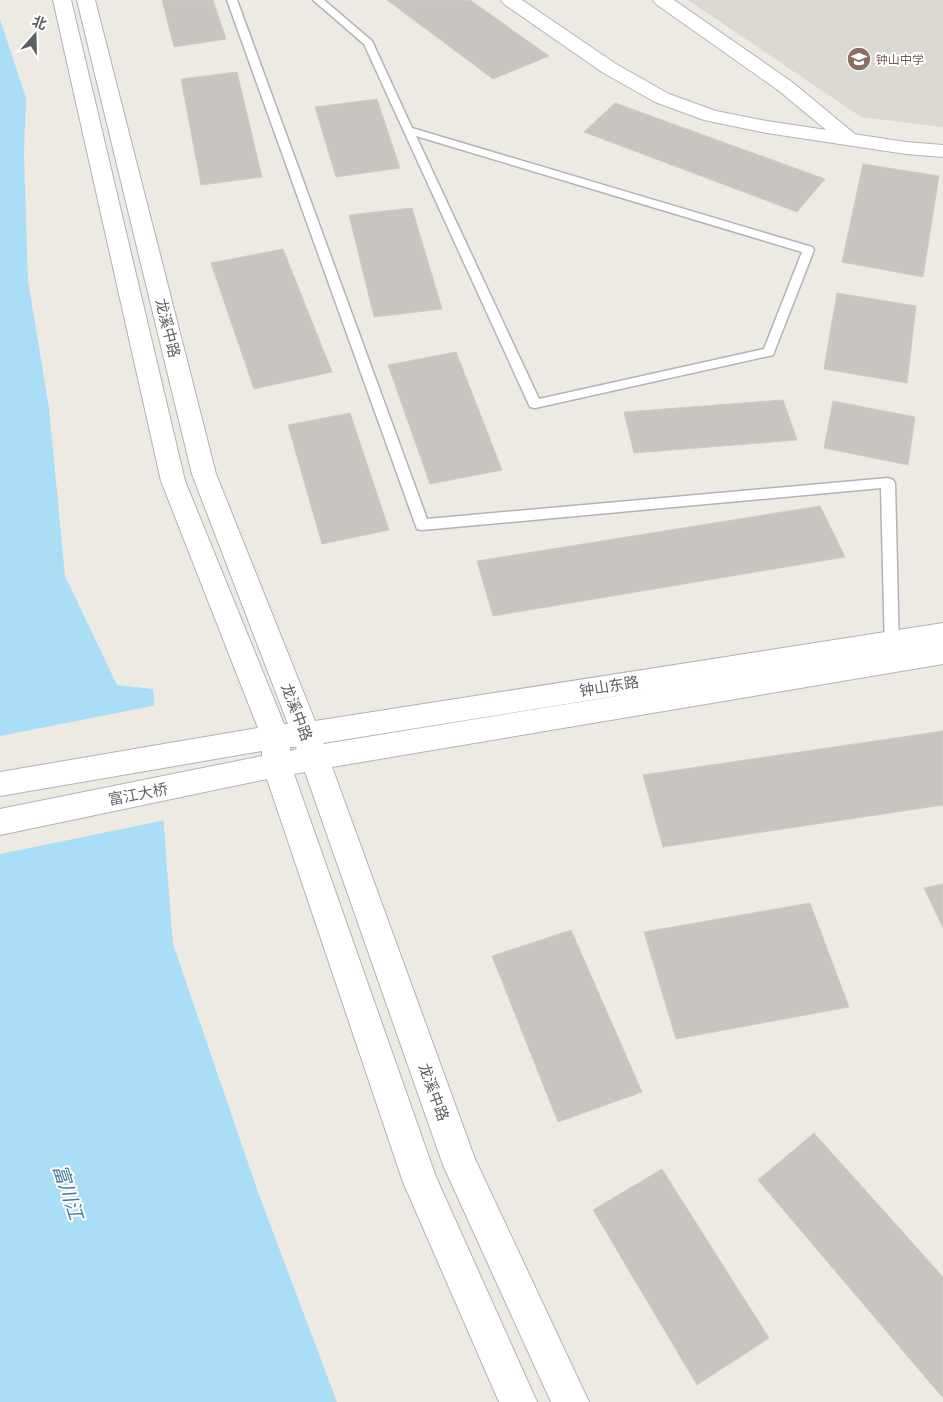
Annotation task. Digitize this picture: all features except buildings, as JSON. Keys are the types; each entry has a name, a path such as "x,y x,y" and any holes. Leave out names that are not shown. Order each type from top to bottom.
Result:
{"main road":[{"name":"龙溪中路","path":"62,0 173,481 275,737 277,766 420,1182 518,1402"},
{"name":"龙溪中路","path":"86,0 204,474 310,746 460,1165 570,1402"},
{"path":"510,0 610,68 662,98 711,116 767,127 943,152"},
{"path":"662,0 785,86 849,139"},
{"name":"钟山东路","path":"277,766 310,746 892,651 943,633"},
{"name":"钟山东路","path":"892,651 943,653"},
{"name":"钟山东路","path":"275,737 310,746"},
{"path":"0,784 275,737"},
{"name":"富江大桥","path":"0,822 277,766"}],"lane":[{"path":"232,0 422,525 888,483 892,651"},
{"path":"318,0 368,43 535,404 769,352 808,250 409,130"}],"shaded area":[{"name":"钟山中学","path":"688,0 943,0 943,127 861,117"}],"water":[{"name":"富川江","path":"0,19 26,98 24,154 28,281 49,408 65,576 117,685 153,689 173,944 259,1195 337,1402 0,1402"}],"pier":[{"path":"157,705 166,820 0,854 0,736"}],"place":[{"name":"钟山中学","path":"859,59"}]}
